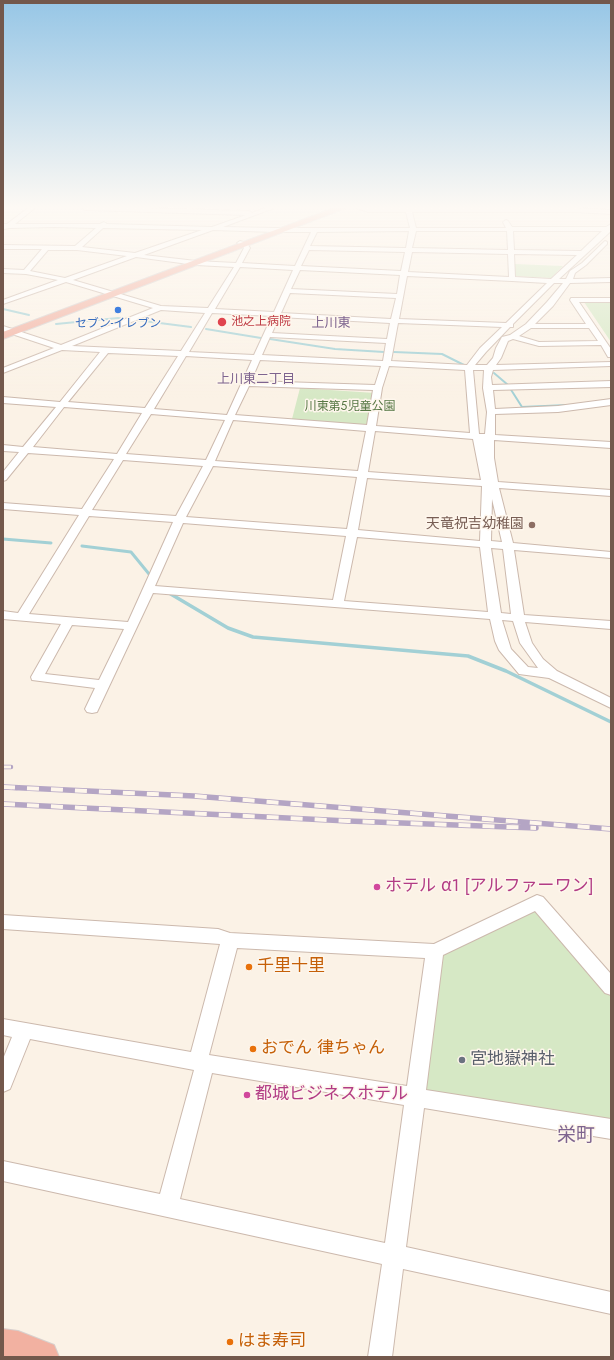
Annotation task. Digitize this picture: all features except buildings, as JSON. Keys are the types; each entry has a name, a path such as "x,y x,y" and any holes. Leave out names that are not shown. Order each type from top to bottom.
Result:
{"highway":[{"path":"7,331 168,271"}],"street":[{"path":"14,271 26,272 66,280 160,308 510,325"},
{"path":"3,302 90,271"},
{"path":"21,617 234,271"},
{"path":"92,709 132,626 179,520 209,464 296,271"},
{"path":"371,271 554,281 611,280"},
{"path":"512,271 512,279"},
{"path":"563,271 483,350 469,368 475,435 479,440 508,546 518,618 526,643 539,662 552,674 611,704"},
{"path":"552,674 524,670 505,650 501,641 485,544 490,484 489,458 491,438 491,412 487,388 487,377 489,368 497,358 505,339 513,337 529,326 569,280 573,271"},
{"path":"338,603 372,428 378,388 386,364 404,273"},
{"path":"287,290 399,296"},
{"path":"5,292 18,297"},
{"path":"611,300 574,300 611,355"},
{"path":"530,304 547,307"},
{"path":"3,371 160,308"},
{"path":"529,326 592,326"},
{"path":"7,331 62,348 469,368 611,364"},
{"path":"268,335 390,341"},
{"path":"513,337 539,344 602,342"},
{"path":"3,478 106,350"},
{"path":"246,383 378,388"},
{"path":"487,388 611,384"},
{"path":"3,400 475,435 491,438 611,445"},
{"path":"491,412 558,410 611,402"},
{"path":"3,448 611,493"},
{"path":"3,506 611,555"},
{"path":"148,589 611,625"},
{"path":"3,615 132,626"},
{"path":"68,621 37,677 104,685"},
{"path":"3,922 218,936 230,940 435,951 537,902 611,987"},
{"path":"167,1207 230,940"},
{"path":"380,1357 435,951"},
{"path":"3,1027 202,1062 611,1128"},
{"path":"3,1083 24,1030"},
{"path":"3,1171 611,1303"}],"green space":[{"path":"514,271 558,271 551,278 514,276"},
{"path":"584,302 611,302 611,342"},
{"name":"川東第5児童公園","path":"300,388 375,393 368,425 292,419"},
{"path":"537,902 611,987 611,1129 415,1096 435,951"}],"waterway":[{"path":"3,309 29,315"},
{"path":"56,324 118,318 127,319"},
{"path":"136,320 191,327"},
{"path":"206,329 261,338"},
{"path":"270,339 335,349 384,352"},
{"path":"394,352 442,354 464,365"},
{"path":"494,373 508,385 522,407 568,405"},
{"path":"3,539 51,543"},
{"path":"82,546 131,552 149,574"},
{"path":"169,593 228,628 253,637 468,656 506,671 611,722"}],"railway":[{"path":"3,767 11,767"},
{"path":"17,788 3,787 194,796 611,829"},
{"path":"3,804 348,821 536,828"}],"place":[{"name":"セブン-イレブン","path":"118,310"},
{"name":"池之上病院","path":"222,322"},
{"name":"天竜祝吉幼稚園","path":"532,525"},
{"name":"ホテル α1 [アルファーワン]","path":"377,887"},
{"name":"千里十里","path":"249,967"},
{"name":"おでん 律ちゃん","path":"253,1049"},
{"name":"宮地嶽神社","path":"462,1060"},
{"name":"都城ビジネスホテル","path":"247,1095"},
{"name":"はま寿司","path":"230,1342"}],"district":[{"name":"上川東","path":"331,324"},
{"name":"上川東二丁目","path":"256,380"},
{"name":"栄町","path":"576,1136"}]}
